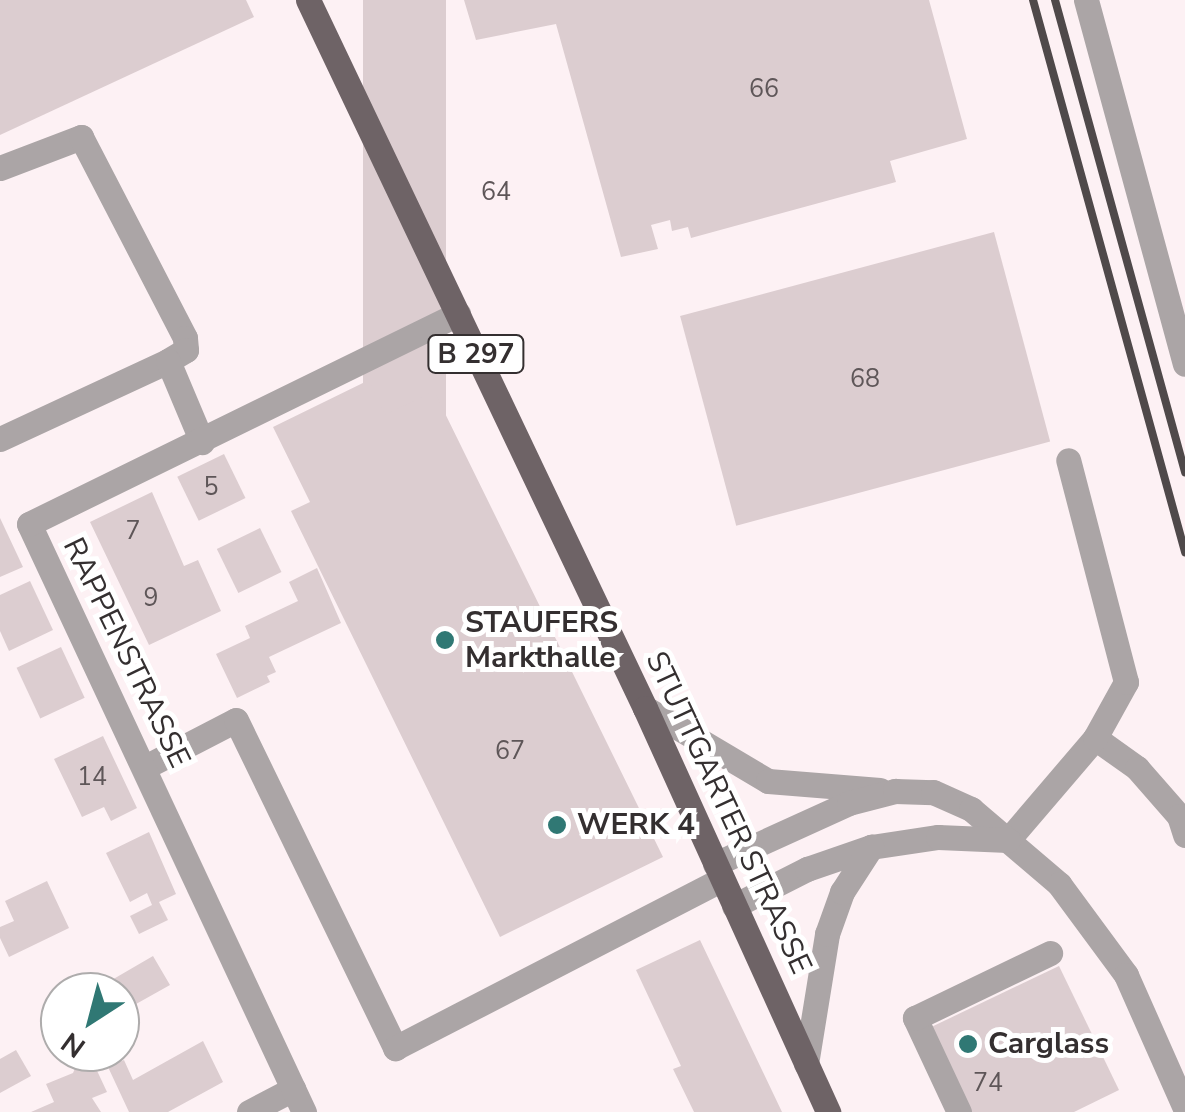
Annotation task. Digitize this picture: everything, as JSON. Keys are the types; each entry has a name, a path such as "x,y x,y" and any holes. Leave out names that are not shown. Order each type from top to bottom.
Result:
{"main road":[{"name":"STUTTGARTER STRASSE","path":"308,0 645,708 828,1112"}],"street":[{"path":"1086,0 1185,364"},
{"path":"0,168 81,136 186,338 186,350 168,361 0,439"},
{"name":"RAPPENSTRASSE","path":"249,1112 298,1100 29,524 458,314"},
{"path":"168,361 202,442"},
{"path":"1008,840 1095,738 1126,682 1068,460"},
{"path":"645,708 768,782 933,792 959,803 1059,884 1126,975 1185,1108"},
{"path":"144,767 236,720 395,1048 849,803 895,792"},
{"path":"1095,738 1138,768 1179,816 1185,835"},
{"path":"734,906 807,869 872,847 938,837 1008,840"},
{"path":"806,1064 827,934 842,892 872,847"},
{"path":"959,1112 914,1018 1050,953"}],"building":[{"path":"0,0 246,0 254,17 0,135"},
{"path":"363,0 446,0 446,459 363,459"},
{"path":"464,0 929,0 967,139 890,161 896,182 691,238 688,227 672,231 670,220 651,225 658,249 621,257 556,24 476,40"},
{"path":"994,232 1050,442 736,526 680,316"},
{"path":"369,380 385,415 434,391 663,857 500,937 291,511 310,502 273,427"},
{"path":"224,454 245,498 199,521 177,477"},
{"path":"152,492 184,566 198,560 221,611 149,645 90,522"},
{"path":"0,518 23,567 0,577"},
{"path":"260,528 281,572 238,593 217,549"},
{"path":"317,568 341,623 269,657 276,672 267,676 270,682 237,698 216,654 250,638 245,626 298,601 289,582"},
{"path":"30,581 53,630 9,651 0,631 0,595"},
{"path":"61,647 85,698 40,718 17,668"},
{"path":"103,736 137,808 111,821 104,807 82,817 54,759"},
{"path":"149,832 176,894 159,902 168,920 139,934 130,916 152,905 147,893 130,902 106,853"},
{"path":"47,881 69,928 9,957 0,938 0,927 14,921 5,901"},
{"path":"700,940 782,1112 694,1112 673,1069 681,1066 636,970"},
{"path":"153,956 170,985 140,1002 140,972 126,972"},
{"path":"1059,966 1119,1090 1074,1112 965,1112 925,1030"},
{"path":"203,1041 223,1082 168,1112 129,1112 110,1072 129,1072 133,1080"},
{"path":"16,1050 31,1076 0,1093 0,1059"},
{"path":"98,1072 107,1092 92,1098 101,1112 31,1112 54,1102 46,1084 73,1073"}],"railway":[{"path":"1033,0 1185,552"},
{"path":"1055,0 1185,472"}],"place":[{"name":"STAUFERS Markthalle","path":"445,640"},
{"name":"WERK 4","path":"557,825"},
{"name":"Carglass","path":"968,1044"}]}
